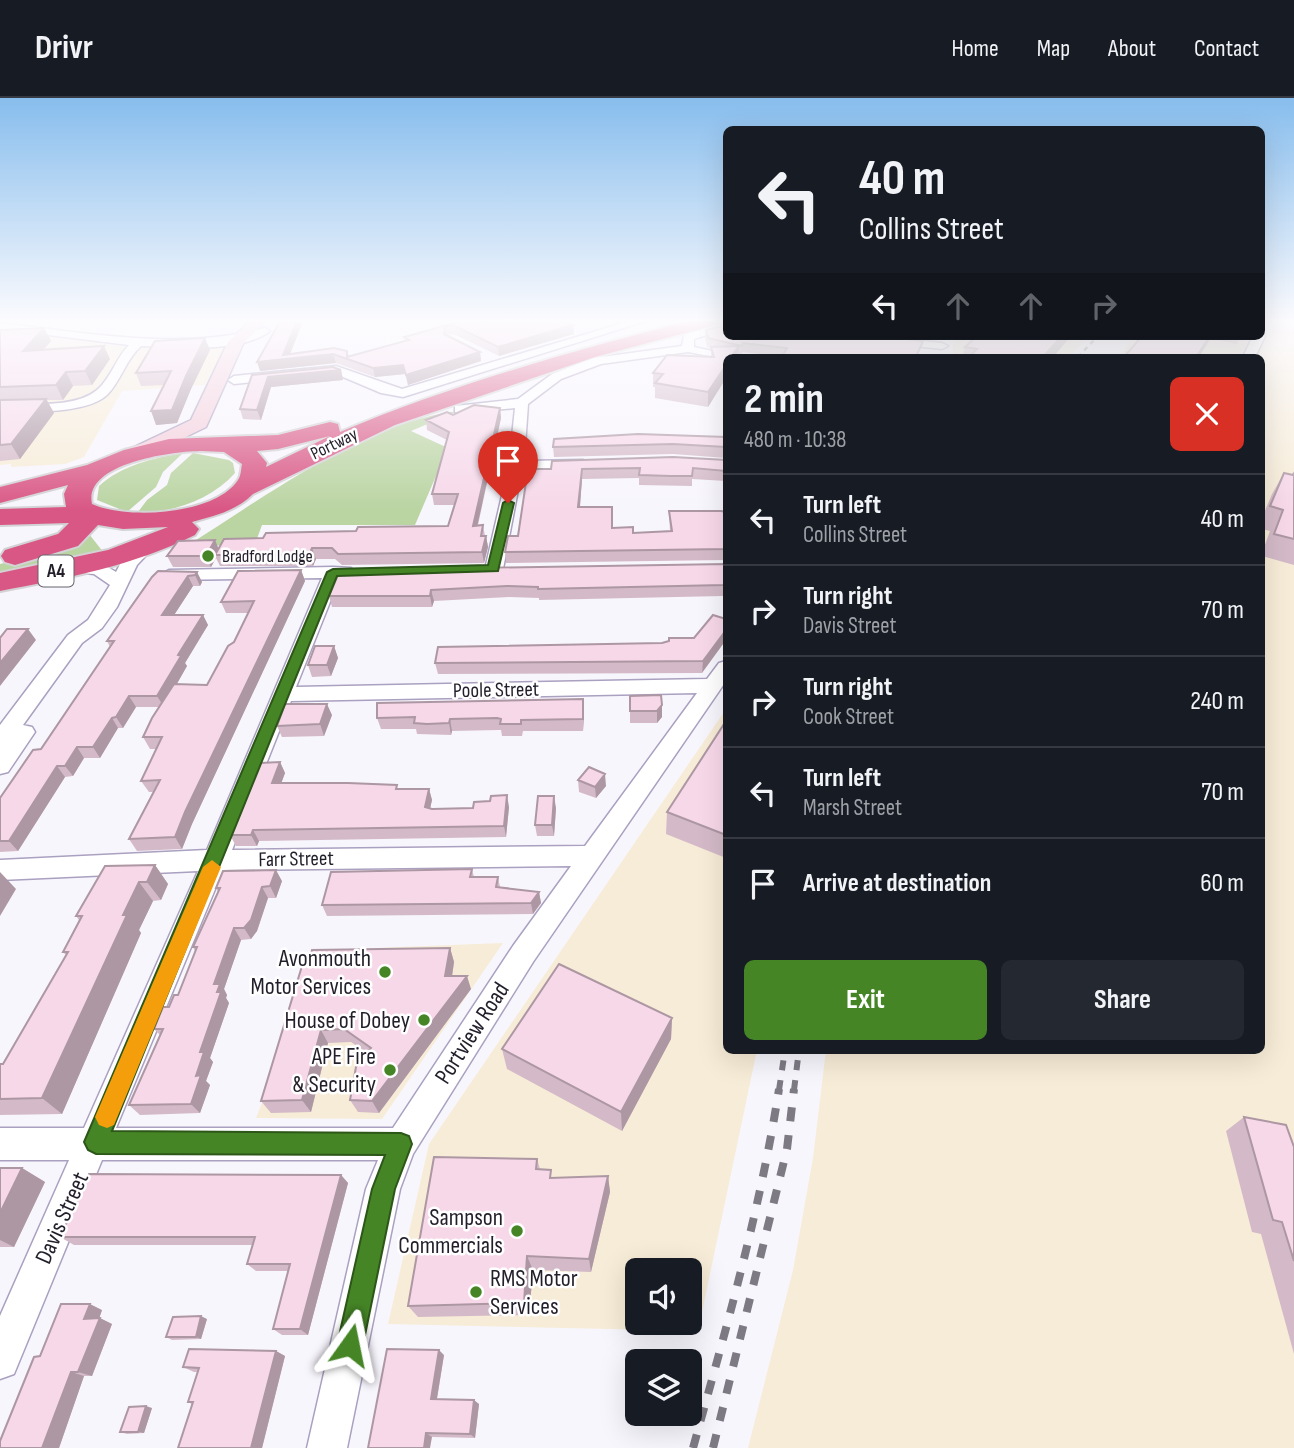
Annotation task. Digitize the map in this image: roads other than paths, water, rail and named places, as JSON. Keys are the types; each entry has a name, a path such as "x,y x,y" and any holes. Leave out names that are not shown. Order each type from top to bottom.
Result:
{"highway":[{"name":"Portway","path":"0,495 98,470 137,453 182,444 227,446 314,435 469,384"},
{"name":"Portway","path":"232,496 340,440 387,420 495,384"},
{"path":"0,517 89,515 119,523 156,522 194,514 232,496 252,480 255,463 250,456 227,446"},
{"path":"89,515 76,501 76,494 80,486 98,470"},
{"name":"A4","path":"0,582 74,567 146,547 191,526 232,496"},
{"name":"A4","path":"0,559 56,546 77,534 89,515"}],"main road":[{"path":"137,453 199,423 222,384"},
{"path":"227,446 215,429 217,417 232,384"}],"street":[{"path":"0,408 76,402 97,395 105,384"},
{"path":"371,384 384,391 403,393 427,384"},
{"path":"492,569 516,465 522,403 541,384"},
{"path":"460,409 522,403"},
{"path":"516,465 600,463"},
{"path":"0,741 75,639 94,624 120,586 129,563 146,547"},
{"path":"74,567 103,570 114,576 120,586"},
{"name":"Davis Street","path":"0,1360 96,1142 333,572"},
{"path":"165,575 369,572"},
{"path":"0,766 91,639 94,624"},
{"name":"Poole Street","path":"281,694 719,677"},
{"name":"Portview Road","path":"327,1448 383,1189 401,1144 523,954 719,677"},
{"name":"Farr Street","path":"0,870 215,860 592,856"},
{"path":"0,1144 401,1144"}],"railway":[{"path":"779,1090 784,1054"},
{"path":"794,1090 798,1054"},
{"path":"693,1448 752,1225 779,1089"},
{"path":"713,1448 787,1149 794,1089"}],"place":[{"name":"Bradford Lodge","path":"208,556"},
{"name":"Avonmouth Motor Services","path":"385,972"},
{"name":"House of Dobey","path":"424,1020"},
{"name":"APE Fire & Security","path":"390,1070"},
{"name":"Sampson Commercials","path":"517,1231"},
{"name":"RMS Motor Services","path":"476,1292"}]}
